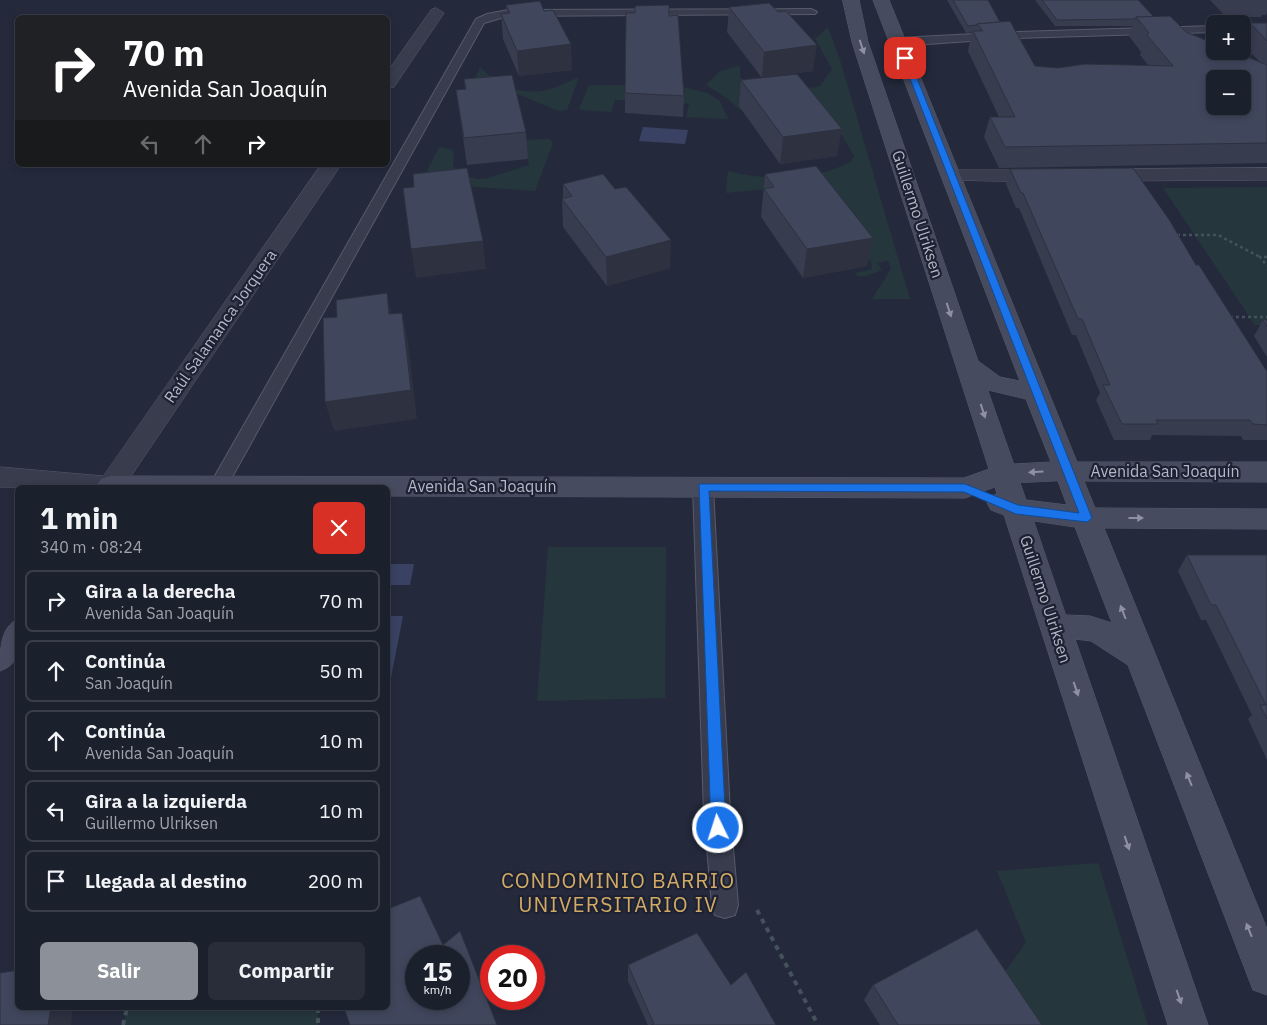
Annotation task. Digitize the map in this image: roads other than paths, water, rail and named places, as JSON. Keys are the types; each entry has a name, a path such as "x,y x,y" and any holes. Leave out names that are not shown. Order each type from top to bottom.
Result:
{"main road":[{"name":"Guillermo Ulriksen","path":"850,0 860,42 1188,1025"},
{"path":"881,0 1267,976"},
{"path":"968,365 992,383 1038,393"},
{"name":"Avenida San Joaquín","path":"390,486 965,488 1004,474 1068,471 1267,472"},
{"path":"965,488 1016,510 1087,518 1267,519"},
{"path":"1056,631 1081,626 1100,631 1121,642 1140,656"},
{"path":"0,658 15,636"}],"street":[{"path":"390,81 436,13"},
{"name":"Raúl Salamanca Jorquera","path":"110,485 330,167"},
{"path":"1080,176 1267,174"},
{"path":"1139,175 1176,235"},
{"path":"952,176 1060,176"},
{"name":"Avenida San Joaquín","path":"0,477 87,485"}],"lane":[{"path":"218,485 480,21 491,16 508,13 811,12"},
{"path":"899,42 1012,35 1206,29"},
{"path":"1251,29 1267,29"},
{"path":"703,487 717,813 726,905"}],"water":[{"path":"643,127 688,130 685,144 639,141"},
{"path":"390,564 414,564 410,585 390,585"},
{"path":"390,616 403,616 390,683"}],"district":[{"name":"CONDOMINIO BARRIO UNIVERSITARIO IV","path":"618,892"}]}
